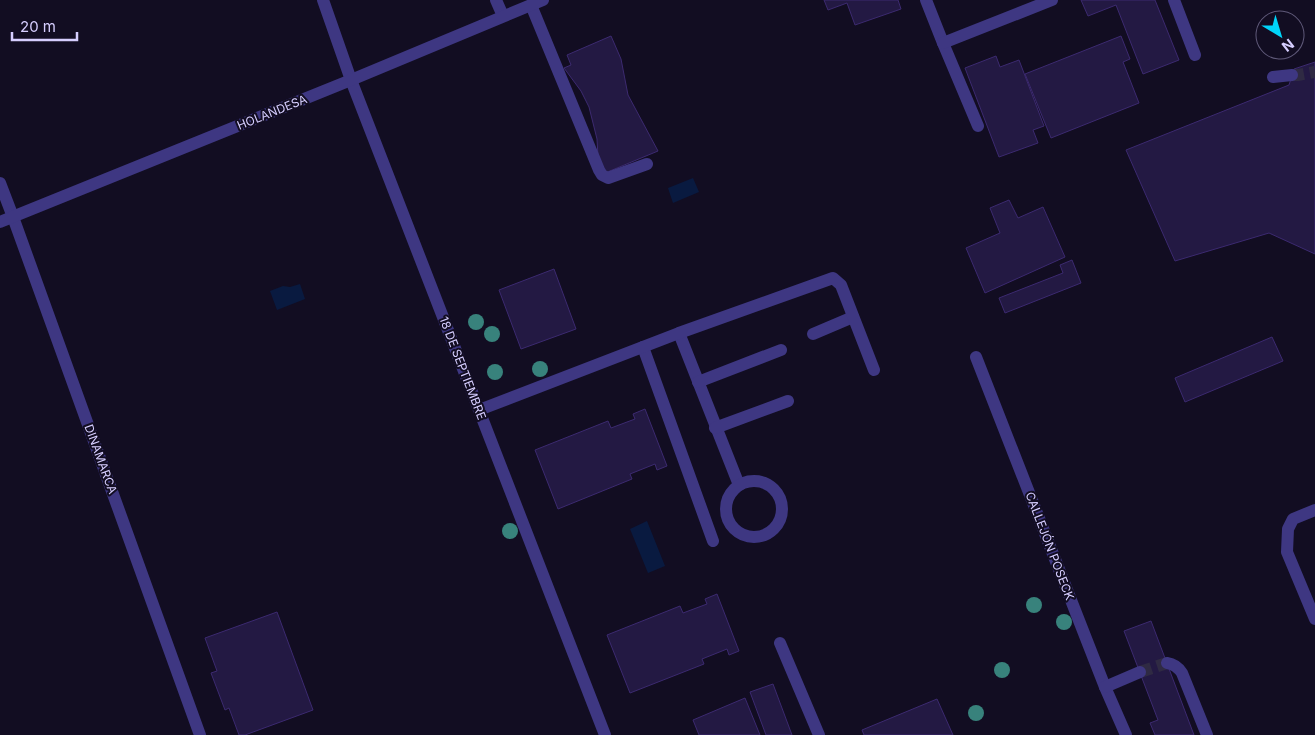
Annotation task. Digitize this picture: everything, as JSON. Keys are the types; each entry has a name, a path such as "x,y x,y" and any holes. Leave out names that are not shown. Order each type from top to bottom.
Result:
{"street":[{"name":"18 DE SEPTIEMBRE","path":"323,0 351,80 605,735"},
{"path":"496,0 503,16"},
{"path":"926,0 978,126"},
{"path":"943,43 1052,0"},
{"path":"1174,0 1195,55"},
{"name":"HOLANDESA","path":"0,222 351,80 537,2"},
{"path":"537,2 602,175 608,178 647,164"},
{"path":"1273,78 1292,75"},
{"name":"DINAMARCA","path":"0,183 200,735"},
{"path":"479,410 679,333 833,278 841,285 874,370"},
{"path":"813,334 853,317"},
{"path":"679,333 739,485"},
{"path":"643,347 714,541"},
{"path":"698,382 781,350"},
{"name":"CALLEJÓN POSECK","path":"976,357 1105,687 1126,735"},
{"path":"715,428 788,401"},
{"path":"748,481 766,483 774,488 779,496 782,504 780,522 767,534 759,537 740,534 728,520 727,500 739,485 748,481"},
{"path":"1315,510 1293,519 1288,529 1287,552 1315,619"},
{"path":"780,643 819,735"},
{"path":"1167,663 1178,668 1182,673 1207,735"},
{"path":"1105,687 1140,672"}],"water":[{"path":"693,178 699,192 673,203 668,188"},
{"path":"300,284 305,299 277,310 270,291 283,286 290,287"},
{"path":"647,521 665,566 648,573 630,529"}],"building":[{"path":"824,0 898,0 901,9 855,25 847,3 828,10"},
{"path":"1081,0 1155,0 1179,60 1143,74 1116,5 1088,16"},
{"path":"611,36 621,59 628,95 658,151 605,173 598,157 597,139 589,107 581,91 564,68 571,65 567,55"},
{"path":"1121,36 1130,59 1123,62 1139,103 1051,138 1025,74"},
{"path":"996,56 1000,67 1019,60 1044,126 1033,130 1038,143 999,157 965,68"},
{"path":"1315,62 1315,254 1269,233 1175,261 1126,150 1289,85 1294,69"},
{"path":"1009,200 1018,218 1043,207 1065,257 985,293 966,248 1000,233 990,208"},
{"path":"1072,260 1081,283 1005,313 999,298 1063,273 1060,265"},
{"path":"554,269 576,329 521,349 499,290"},
{"path":"1272,337 1283,361 1185,402 1175,378"},
{"path":"645,409 667,466 657,470 655,464 630,474 632,479 558,509 535,450 608,421 611,428 635,419 633,414"},
{"path":"717,594 739,651 729,655 727,649 702,659 704,664 630,693 607,635 680,606 683,613 707,604 705,599"},
{"path":"277,612 313,710 245,735 239,735 229,708 225,710 211,673 217,671 205,638"},
{"path":"1151,621 1194,735 1155,735 1150,723 1158,720 1124,631"},
{"path":"773,684 792,735 766,735 750,692"},
{"path":"745,698 760,735 699,735 693,720"},
{"path":"937,699 953,735 864,735 862,730"}],"tunnel":[{"path":"1292,75 1315,72"},
{"path":"1140,672 1167,663"}]}
